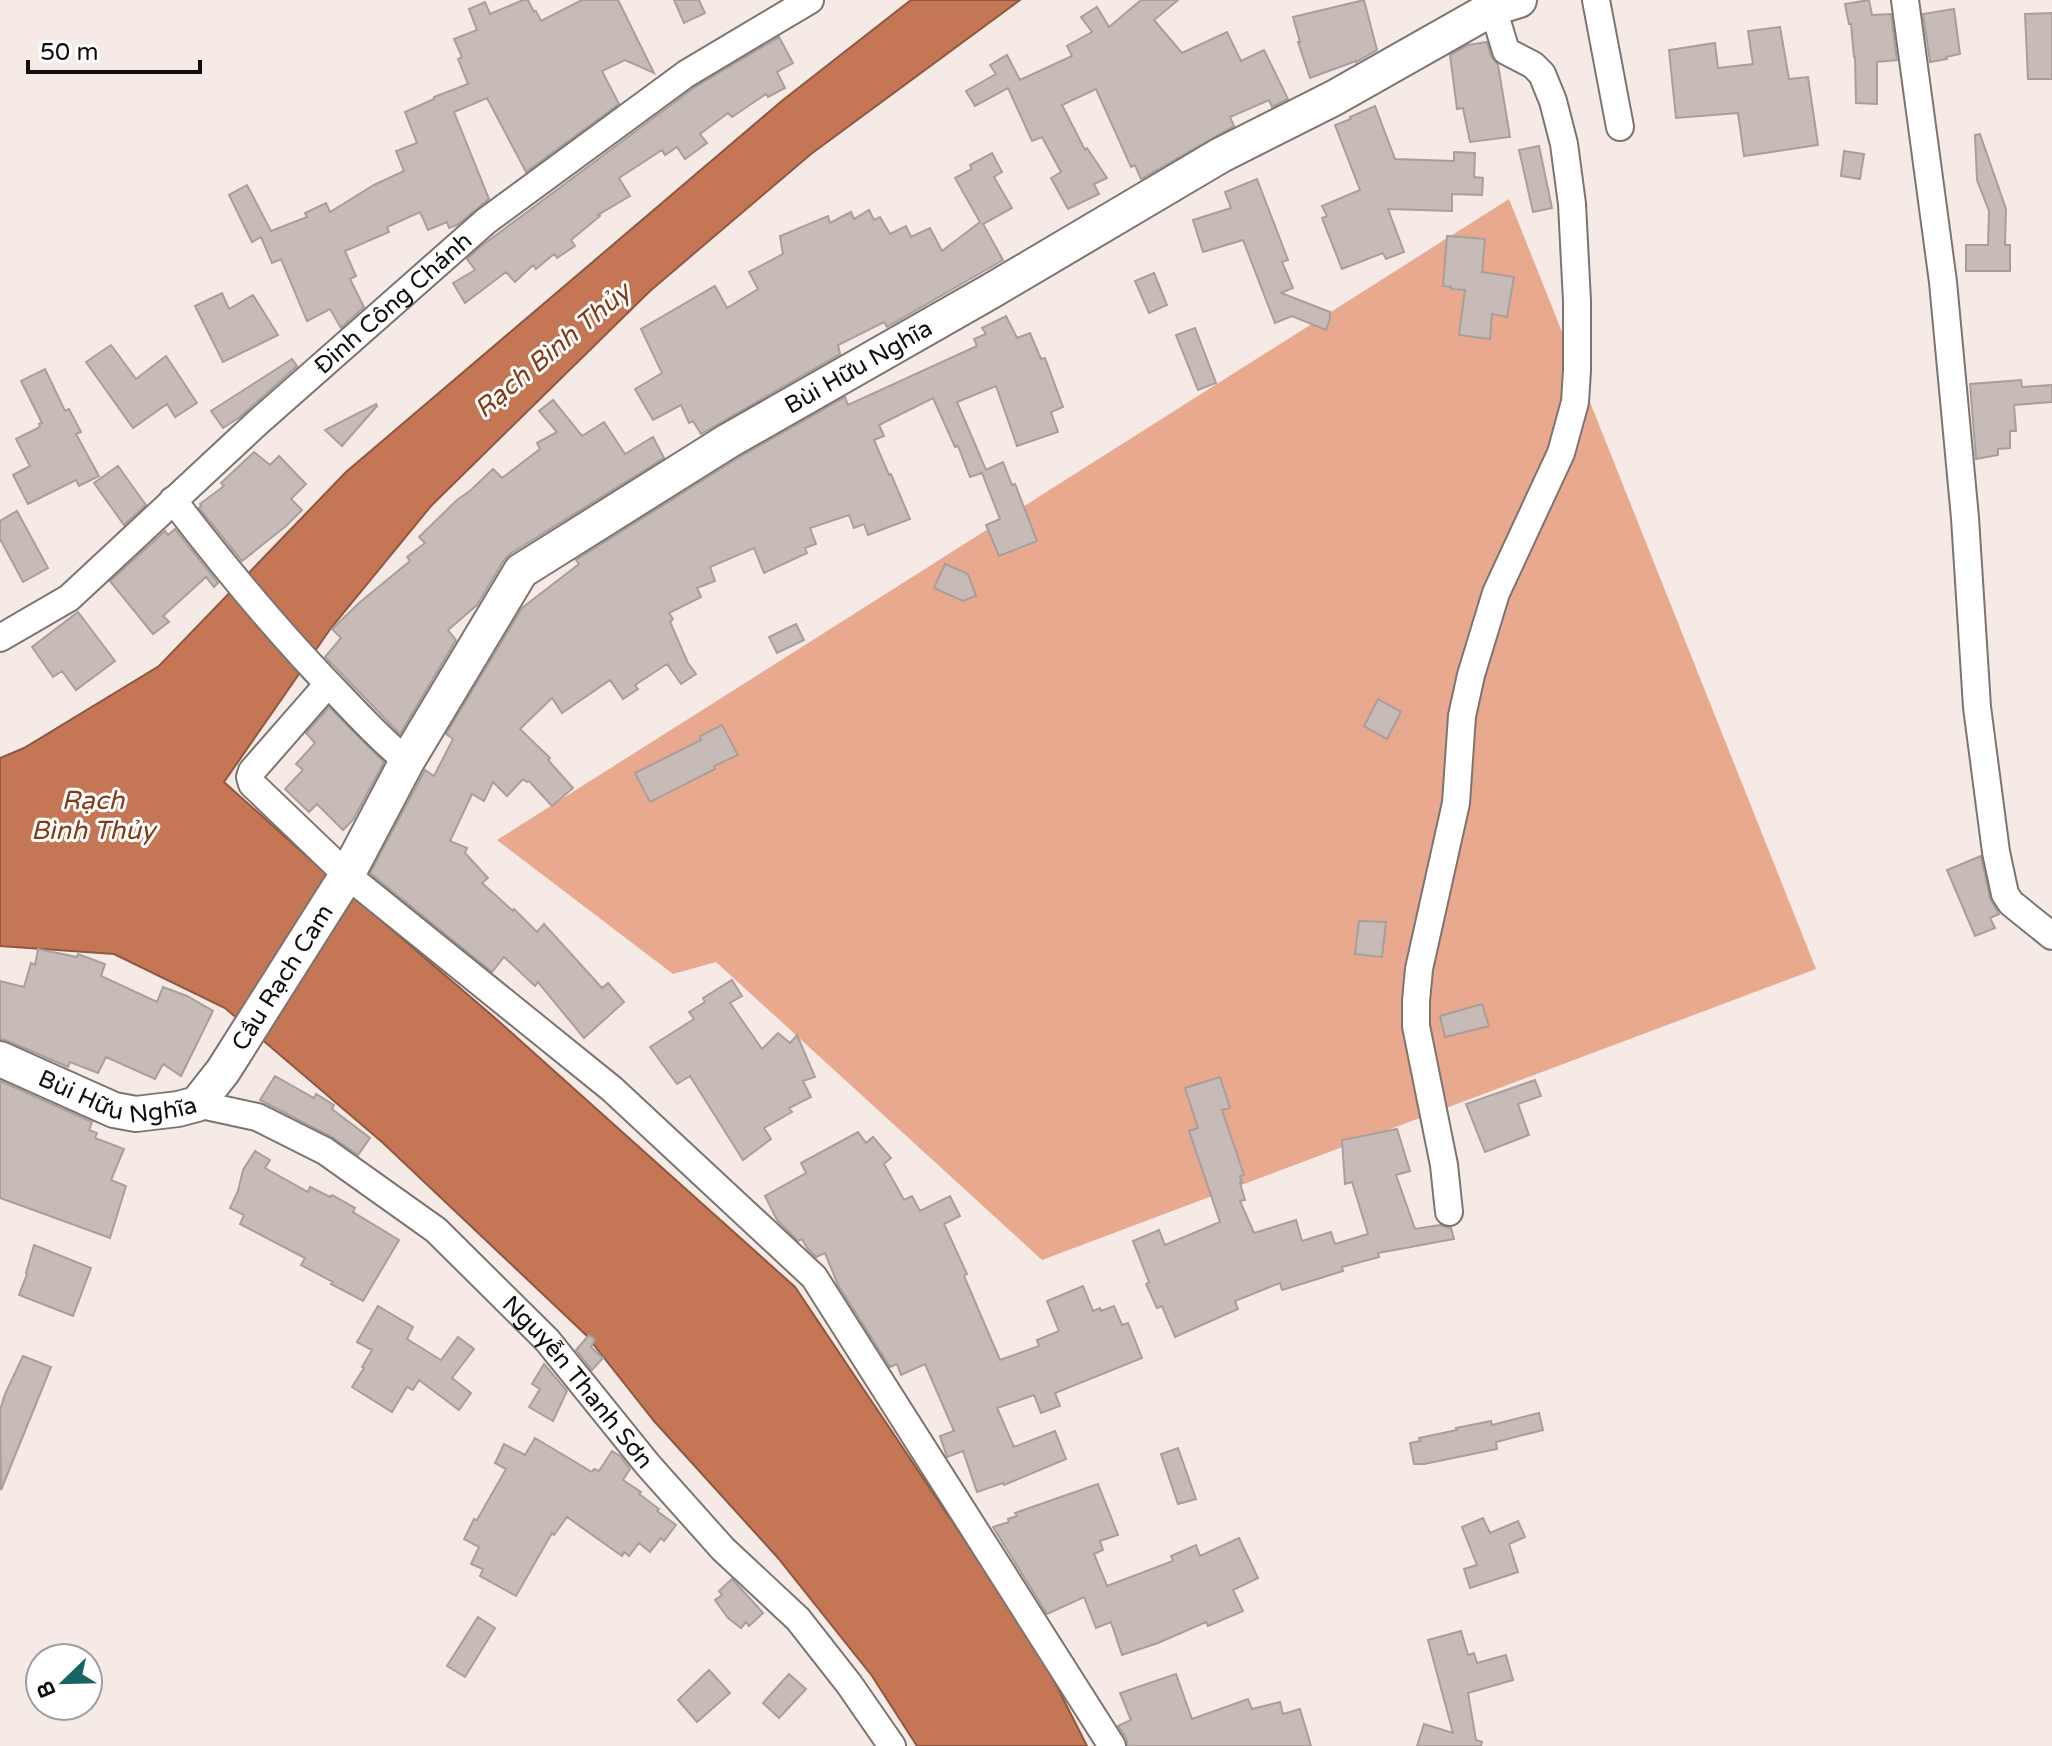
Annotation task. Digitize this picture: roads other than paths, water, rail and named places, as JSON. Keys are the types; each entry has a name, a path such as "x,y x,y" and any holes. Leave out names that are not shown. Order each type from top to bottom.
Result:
{"main road":[{"name":"Bùi Hữu Nghĩa","path":"344,880 407,761 521,571 728,441 1221,155 1334,98 1506,4"},
{"name":"Cầu Rạch Cam","path":"223,1071 344,880"},
{"name":"Bùi Hữu Nghĩa","path":"0,1059 114,1110 136,1114 197,1104 223,1071"}],"street":[{"name":"Đinh Công Chánh","path":"0,638 69,598 173,500 486,221 686,74 810,0"},
{"path":"1596,0 1620,127"},
{"path":"1905,0 1943,282 1965,518 1977,707 1994,840 2005,894 2020,913 2052,936"},
{"path":"1449,1212 1444,1165 1416,1026 1419,969 1456,803 1462,716 1471,675 1496,593 1561,453 1575,402 1577,370 1572,204 1564,144 1542,74 1533,65 1506,51 1506,4"},
{"path":"173,500 223,565 321,676 382,740 407,761"},
{"path":"321,676 252,771 252,784 344,880 612,1089 814,1277 1112,1746"},
{"name":"Nguyễn Thanh Sơn","path":"197,1104 257,1117 325,1151 436,1230 547,1340 648,1465 723,1549 798,1619 892,1746"}],"water":[{"name":"Rạch Bình Thủy","path":"911,0 1020,0 811,154 650,291 431,506 331,628 224,782 495,1018 795,1287 1039,1651 1087,1746 917,1746 872,1676 778,1558 654,1421 586,1335 382,1142 225,1008 114,954 0,946 0,758 24,748 159,666 346,472 783,100"}]}
